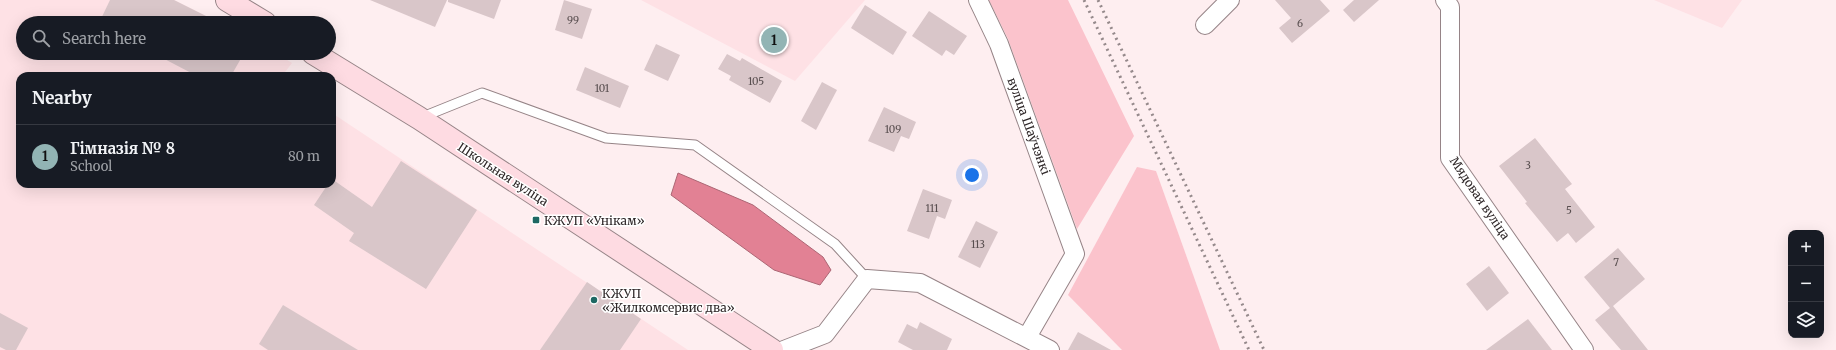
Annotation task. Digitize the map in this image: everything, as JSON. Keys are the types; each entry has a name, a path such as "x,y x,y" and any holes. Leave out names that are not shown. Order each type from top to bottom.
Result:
{"street":[{"path":"227,0 253,16"},
{"name":"вуліца Шаўчэнкі","path":"978,0 999,44 1074,254 1038,345"},
{"path":"1205,25 1230,0"},
{"name":"Мядовая вуліца","path":"1445,0 1450,7 1450,158 1584,350"},
{"name":"Школьная вуліца","path":"324,60 419,118 772,350"},
{"path":"784,350 825,334 866,279 920,283 1038,345"}],"lane":[{"path":"419,118 482,93 606,138 695,145 835,244 866,279"}],"shaded area":[{"name":"КЖУП «Жилкомсервис два»","path":"0,0 174,0 206,16 16,16 16,60 287,60 292,63 285,72 16,72 16,188 336,188 336,116 688,350 0,350"},
{"path":"641,0 865,0 795,81"},
{"path":"989,0 1068,0 1134,136 1077,229 1008,39"},
{"path":"1654,0 1742,0 1722,28"},
{"path":"1137,167 1156,171 1220,350 1122,350 1068,295"},
{"path":"678,173 753,205 823,257 831,270 820,285 774,270 671,195"}],"building":[{"path":"110,0 174,0 206,16 102,16"},
{"path":"370,0 447,0 435,27"},
{"path":"448,0 501,0 494,19 448,2"},
{"path":"564,0 592,9 582,39 555,30"},
{"path":"1275,0 1320,0 1330,11 1292,43 1279,28 1291,18"},
{"path":"1354,0 1379,0 1354,22 1343,10"},
{"path":"865,5 907,32 893,55 851,28"},
{"path":"929,11 967,36 954,55 946,50 942,56 912,36"},
{"path":"656,44 680,55 668,81 644,70"},
{"path":"727,54 740,61 742,58 782,81 770,103 729,80 731,76 718,69"},
{"path":"166,60 240,60 233,72 189,72"},
{"path":"585,67 629,86 620,108 576,90"},
{"path":"822,82 837,90 816,130 801,121"},
{"path":"884,107 916,122 909,139 901,136 894,152 868,141"},
{"path":"1535,138 1572,184 1565,189 1595,227 1576,243 1568,233 1557,242 1525,203 1527,202 1499,166"},
{"path":"401,161 477,210 426,289 349,241 354,233 314,205 325,188 336,188 336,182 372,207"},
{"path":"923,189 952,200 945,219 937,216 929,239 907,231"},
{"path":"976,221 998,232 980,268 958,257"},
{"path":"1618,248 1645,279 1613,306 1648,350 1621,350 1595,320 1610,308 1584,277"},
{"path":"1489,266 1509,293 1487,311 1466,284"},
{"name":"КЖУП «Жилкомсервис два»","path":"587,282 641,319 620,350 540,350"},
{"path":"283,305 358,350 268,350 259,344"},
{"path":"0,313 28,328 16,350 6,350 0,347"},
{"path":"1528,319 1552,350 1486,350"},
{"path":"920,322 952,339 947,350 913,350 898,342 907,324 917,329"},
{"path":"1078,332 1111,350 1068,350"}],"railway":[{"path":"1084,0 1249,350"},
{"path":"1098,0 1264,350"}],"place":[{"name":"Гімназія № 8","path":"774,40"},
{"name":"КЖУП «Унікам»","path":"536,220"},
{"name":"КЖУП «Жилкомсервис два»","path":"594,300"}]}
